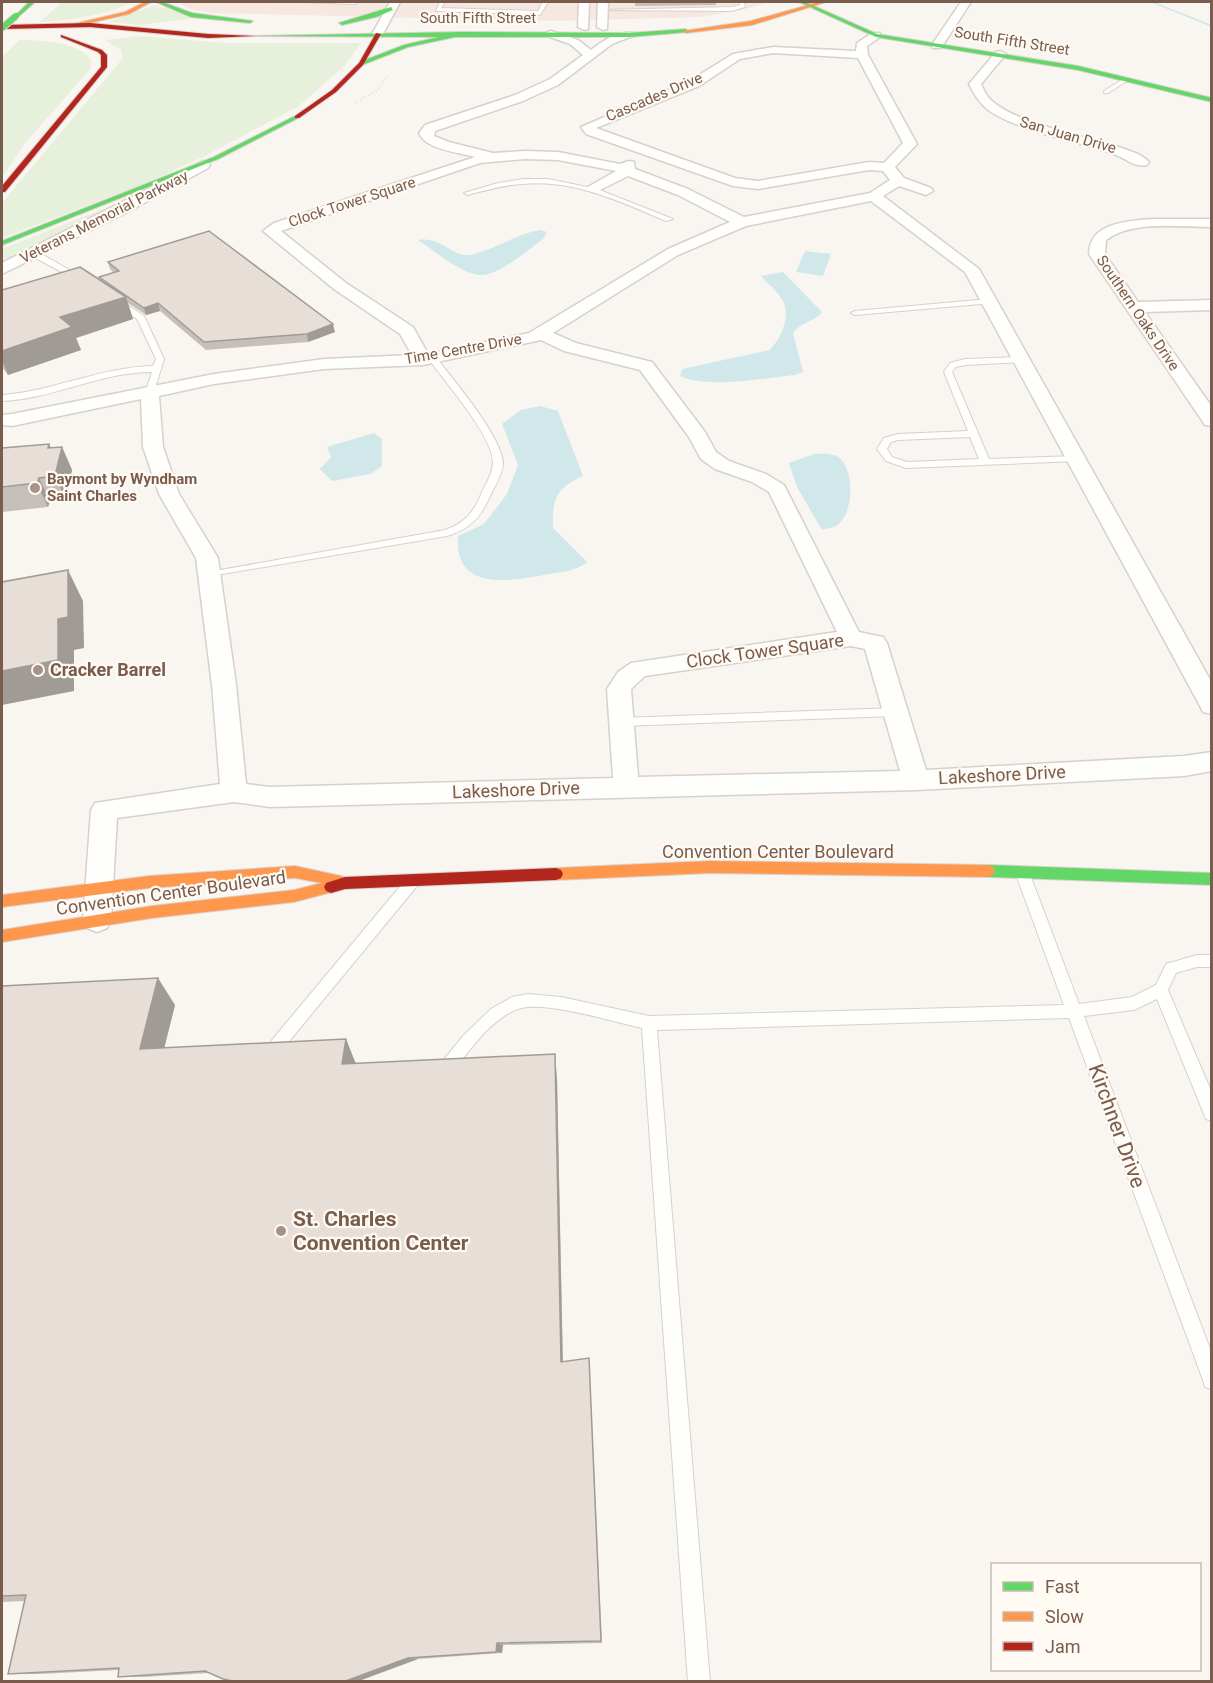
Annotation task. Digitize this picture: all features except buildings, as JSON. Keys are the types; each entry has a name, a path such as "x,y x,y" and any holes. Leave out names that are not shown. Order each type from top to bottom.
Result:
{"main road":[{"path":"2,28 32,2"},
{"path":"68,30 127,13 148,2"},
{"path":"159,2 175,10 249,21"},
{"name":"South Fifth Street","path":"141,29 208,36 380,29 650,26 730,18 795,2"},
{"name":"South Fifth Street","path":"2,28 141,29 203,22 249,21 332,24 462,34 629,35 692,31 748,23 795,13 812,3 854,27 876,35 1000,54 1126,79 1212,100"},
{"path":"332,24 358,20 393,5"},
{"path":"748,23 806,20 854,27"},
{"path":"551,34 603,27"},
{"path":"2,243 206,163 265,134 315,105 343,83 362,63 380,29"},
{"path":"2,190 104,67 104,55 68,30"},
{"name":"South Fifth Street","path":"2,35 68,30"},
{"path":"362,63 406,46 462,34"},
{"name":"Convention Center Boulevard","path":"2,937 97,920 294,896 345,883 710,867 1022,872 1212,879"},
{"name":"Convention Center Boulevard","path":"2,902 100,887 295,872 345,883"}],"street":[{"path":"584,2 584,27"},
{"path":"937,46 966,2"},
{"path":"380,29 393,5"},
{"path":"603,6 603,27"},
{"path":"551,34 574,42 589,54"},
{"path":"490,157 444,145 428,138 426,134 430,128 519,98 554,82 608,42 629,35"},
{"path":"876,35 861,45 862,55 910,144 887,167 898,181 926,191"},
{"name":"Cascades Drive","path":"862,55 773,51 737,56 695,83 587,126 591,131 733,182 758,185 869,166 887,167"},
{"name":"San Juan Drive","path":"1000,54 975,84 976,93 988,106 1028,124 1111,147 1142,162"},
{"path":"593,188 623,173 626,166 654,154"},
{"name":"Clock Tower Square","path":"428,359 407,331 340,286 271,231 279,226 490,157 537,156 569,158 623,173 661,180 737,224"},
{"name":"Veterans Memorial Parkway","path":"2,269 35,254 206,163"},
{"name":"Time Centre Drive","path":"2,420 12,420 214,379 324,364 428,359 534,337 673,252 737,224 874,196 898,181"},
{"path":"874,196 971,269 1212,706"},
{"name":"Southern Oaks Drive","path":"1212,223 1145,223 1121,227 1102,234 1097,244 1097,254 1212,421"},
{"path":"1133,307 1212,305"},
{"path":"540,333 570,347 646,366 698,436 708,455 722,465 759,478 777,489 851,638"},
{"path":"150,393 153,447 169,494 207,558 224,685 234,792"},
{"name":"Clock Tower Square","path":"626,786 619,689 626,678 639,669 851,638 874,643 916,780"},
{"name":"Lakeshore Drive","path":"100,887 104,810 234,792 270,797 916,780 1184,766 1212,761"},
{"path":"97,920 100,887"}],"lane":[{"path":"305,2 356,2"},
{"path":"442,2 438,10 540,13 545,2"},
{"path":"622,2 622,10"},
{"path":"603,6 622,10 732,9 743,6 742,2"},
{"path":"1106,92 1126,79"},
{"path":"468,193 510,182 533,180 568,182 593,188 669,219"},
{"path":"35,254 92,286"},
{"path":"112,298 141,318 160,359 150,393"},
{"path":"855,313 989,301"},
{"path":"209,575 447,533 472,521 483,502 498,462 493,446 480,425 428,359"},
{"path":"985,462 948,372 953,365 964,362 1022,360"},
{"path":"2,398 45,392 117,370 157,369"},
{"path":"973,434 898,437 887,440 882,449 889,459 906,465 1076,459"},
{"path":"621,722 896,712"},
{"name":"Kirchner Drive","path":"1022,872 1212,1380"},
{"path":"277,1045 413,880"},
{"path":"445,1068 491,1018 518,1001 549,1002 649,1023 1074,1011 1134,1003 1161,990 1171,968 1197,961 1212,961"},
{"path":"1161,990 1212,1114"},
{"path":"649,1023 699,1682"}],"shaded area":[{"path":"179,2 769,2 701,17 553,21 213,13 189,9"}],"green space":[{"path":"62,2 132,2 87,17 40,22"},
{"path":"155,5 196,18 140,25 108,22"},
{"path":"140,36 224,43 361,43 345,65 299,106 203,157 148,182 2,238 2,203 123,58 121,50 105,40"},
{"path":"20,40 69,45 92,61 90,69 24,144 2,178 2,57"},
{"path":"121,202 124,204 2,262 2,249"}],"water":[{"path":"540,230 547,232 543,239 512,262 494,272 479,275 463,270 418,240 434,241 458,253 470,255"},
{"path":"805,251 831,254 823,276 796,272"},
{"path":"783,272 822,312 793,333 803,372 795,375 720,382 691,380 680,376 682,369 770,350 784,327 786,314 779,294 761,276"},
{"path":"540,406 558,411 583,476 566,485 557,496 553,510 553,528 587,562 572,570 529,578 499,580 473,574 464,566 459,553 458,536 484,524 507,494 518,465 502,424 521,410"},
{"path":"374,433 382,439 382,466 370,474 332,481 320,469 331,457 327,447"},
{"path":"814,454 834,455 841,460 849,478 850,501 847,511 835,527 822,530 797,487 789,463"}],"waterway":[{"path":"1152,2 1212,26"}],"traffic: fast":[{"path":"16,16 32,2"},
{"path":"159,2 191,15 250,21"},
{"path":"802,2 876,35 1078,68 1212,100"},
{"path":"342,23 374,16 391,9"},
{"path":"2,28 16,16"},
{"path":"254,36 629,35 686,31"},
{"path":"362,63 406,46 462,34"},
{"path":"2,243 216,158 297,117"},
{"path":"988,871 1212,879"}],"traffic: slow":[{"path":"72,25 127,13 148,2"},
{"path":"686,31 752,23 823,2"},
{"path":"556,874 710,867 988,871"},
{"path":"2,901 149,882 295,872 341,882"},
{"path":"2,936 152,912 294,896 331,887"}],"traffic: jam":[{"path":"2,27 90,25 208,36 254,36"},
{"path":"297,117 334,91 361,64 378,34"},
{"path":"2,190 104,67 104,55 100,51 63,36"},
{"path":"331,887 345,883 556,874"}],"place":[{"name":"Baymont by Wyndham Saint Charles","path":"35,488"},
{"name":"Cracker Barrel","path":"38,670"},
{"name":"St. Charles Convention Center","path":"281,1231"}]}
